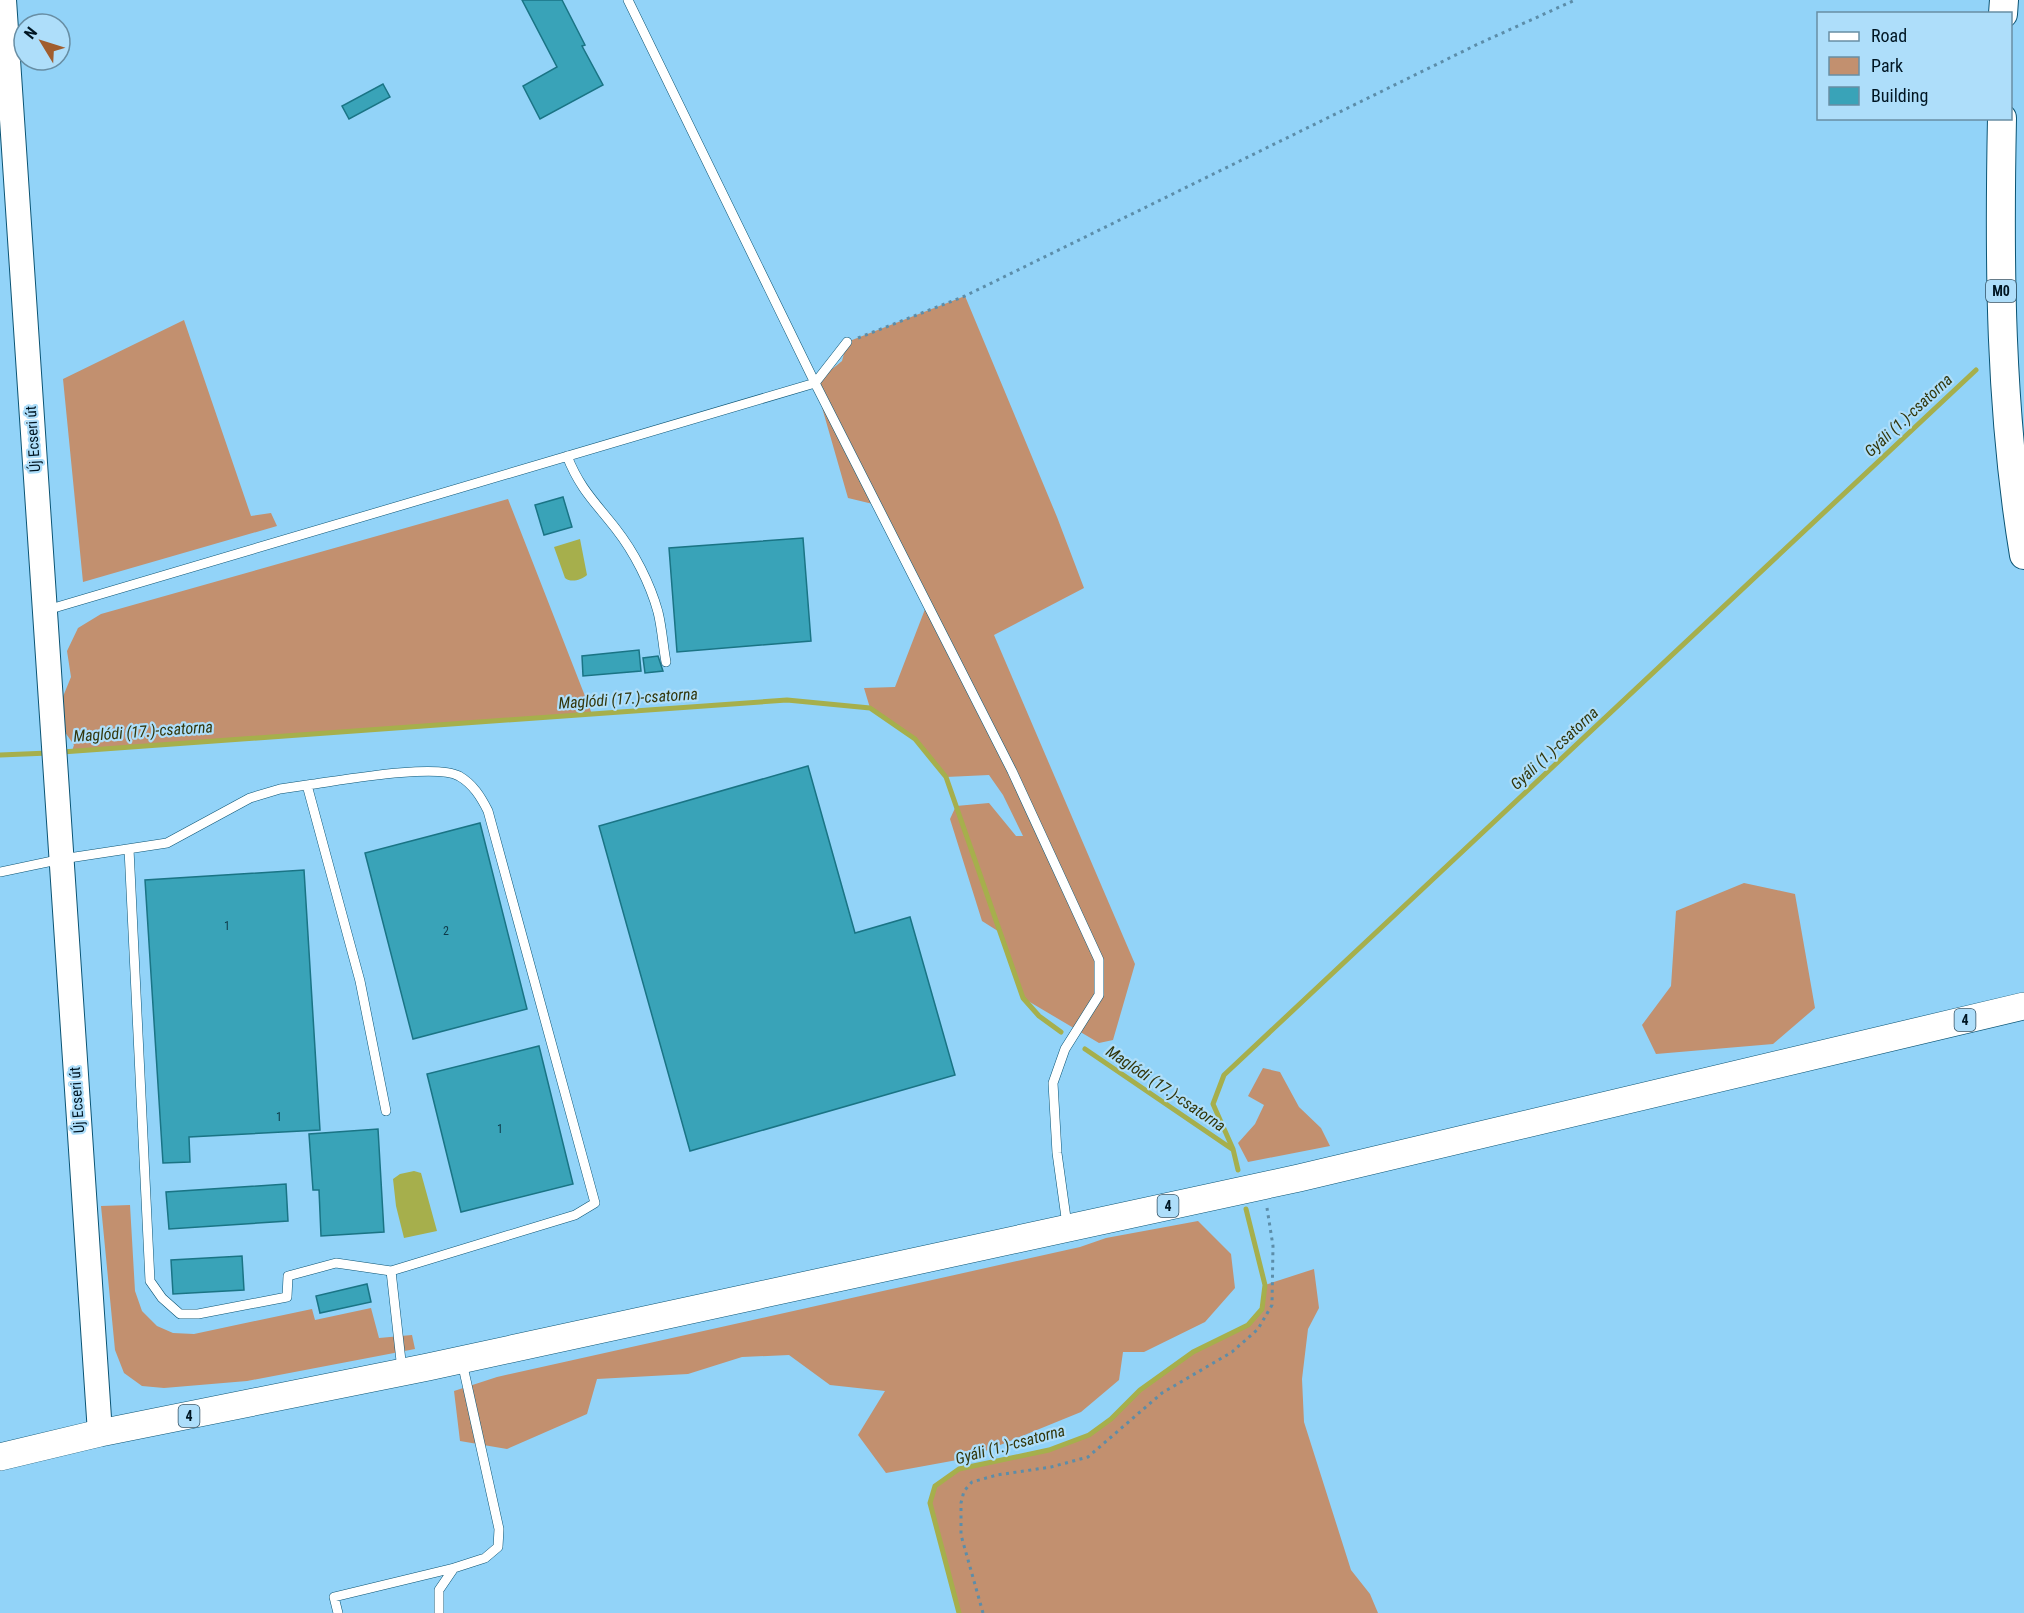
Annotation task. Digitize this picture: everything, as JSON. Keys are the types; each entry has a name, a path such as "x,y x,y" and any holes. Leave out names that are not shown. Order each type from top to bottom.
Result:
{"highway":[{"name":"M0","path":"2001,120 2004,369 2024,555"}],"main road":[{"name":"Új Ecseri út","path":"3,0 100,1433"},
{"name":"4","path":"0,1457 100,1433 462,1360 1299,1178 2024,1006"}],"lane":[{"path":"628,0 815,383 1012,771 1099,960 1099,995 1065,1049 1053,1083 1057,1153 1067,1227"},
{"path":"45,610 815,383 847,342"},
{"path":"567,456 575,477 617,530 645,577 658,612 666,662"},
{"path":"0,872 62,859 166,843 250,798 280,789 423,771 444,771 458,776 472,786 488,811 595,1203 575,1215 392,1271 336,1263 288,1276 287,1297 180,1314 162,1298 150,1281 129,849"},
{"path":"307,785 360,981 386,1111"},
{"path":"392,1271 403,1372"},
{"path":"338,1613 334,1597 454,1568 485,1558 498,1547 500,1529 462,1360"},
{"path":"439,1613 439,1590 454,1568"}],"path":[{"path":"847,342 965,297 1468,50 1575,0"},
{"path":"983,1613 961,1535 961,1503 964,1491 972,1482 997,1475 1051,1467 1088,1457 1162,1393 1232,1352 1257,1329 1272,1305 1273,1246 1266,1199"}],"green space":[{"path":"965,296 1084,588 994,635 1135,964 1113,1040 1099,1043 1023,998 1001,933 982,921 950,819 956,806 989,803 1016,836 1023,836 1003,795 989,775 946,777 915,739 870,708 864,688 895,687 927,604 877,505 848,498 815,383 842,361 847,342"},
{"path":"184,320 251,516 271,513 277,526 83,582 63,379"},
{"path":"508,499 592,714 72,751 74,745 62,728 62,699 71,677 67,651 78,628 101,614"},
{"path":"1744,883 1795,894 1815,1008 1773,1044 1656,1054 1642,1025 1671,986 1676,911"},
{"path":"1263,1068 1280,1072 1299,1107 1321,1128 1330,1146 1248,1162 1238,1143 1255,1124 1264,1105 1248,1096"},
{"path":"130,1205 135,1291 142,1311 157,1326 173,1333 194,1334 312,1309 315,1320 371,1308 379,1338 412,1335 415,1349 247,1381 164,1388 142,1386 124,1373 115,1350 101,1206"},
{"path":"1198,1221 1231,1254 1235,1288 1205,1322 1144,1352 1123,1352 1119,1380 1081,1412 968,1458 886,1473 858,1435 885,1391 830,1385 789,1355 742,1357 688,1374 597,1379 587,1414 507,1449 460,1441 454,1391 497,1377 1080,1247 1106,1238"},
{"path":"1314,1269 1319,1308 1308,1329 1302,1379 1304,1422 1351,1570 1370,1594 1378,1613 959,1613 930,1503 935,1486 959,1469 1049,1450 1089,1435 1111,1419 1140,1390 1193,1352 1248,1325 1262,1309 1265,1285"}],"shaded area":[{"path":"580,539 587,575 573,581 565,578 554,547"},
{"path":"414,1171 421,1173 437,1231 404,1238 396,1206 393,1179 400,1174"}],"building":[{"path":"522,0 562,0 585,45 582,46 603,85 540,119 523,86 557,67"},
{"path":"383,84 390,97 349,119 342,106"},
{"path":"563,497 572,527 544,535 535,505"},
{"path":"803,538 811,641 677,652 669,548"},
{"path":"639,650 641,671 583,676 582,656"},
{"path":"658,656 663,671 645,673 643,658"},
{"path":"808,766 855,933 910,917 955,1075 690,1151 599,826"},
{"path":"480,823 527,1009 413,1039 365,853"},
{"path":"304,870 320,1130 189,1137 190,1162 163,1163 145,880"},
{"path":"539,1046 573,1184 461,1212 427,1074"},
{"path":"378,1129 384,1232 321,1236 319,1190 313,1190 309,1134"},
{"path":"286,1184 288,1221 169,1229 166,1192"},
{"path":"242,1256 244,1290 173,1294 171,1260"},
{"path":"367,1284 371,1302 320,1313 316,1296"}],"waterway":[{"name":"Gyáli (1.)-csatorna","path":"1238,1170 1233,1149 1213,1104 1224,1075 1976,370"},
{"name":"Maglódi (17.)-csatorna","path":"62,752 787,700 870,708 915,739 946,777 1023,998 1039,1016 1061,1032"},
{"name":"Maglódi (17.)-csatorna","path":"0,755 49,753"},
{"name":"Maglódi (17.)-csatorna","path":"1085,1049 1232,1149"},
{"name":"Gyáli (1.)-csatorna","path":"959,1613 930,1503 935,1486 959,1469 1049,1450 1089,1435 1111,1419 1140,1390 1193,1352 1248,1325 1262,1309 1265,1285 1246,1209"}]}
